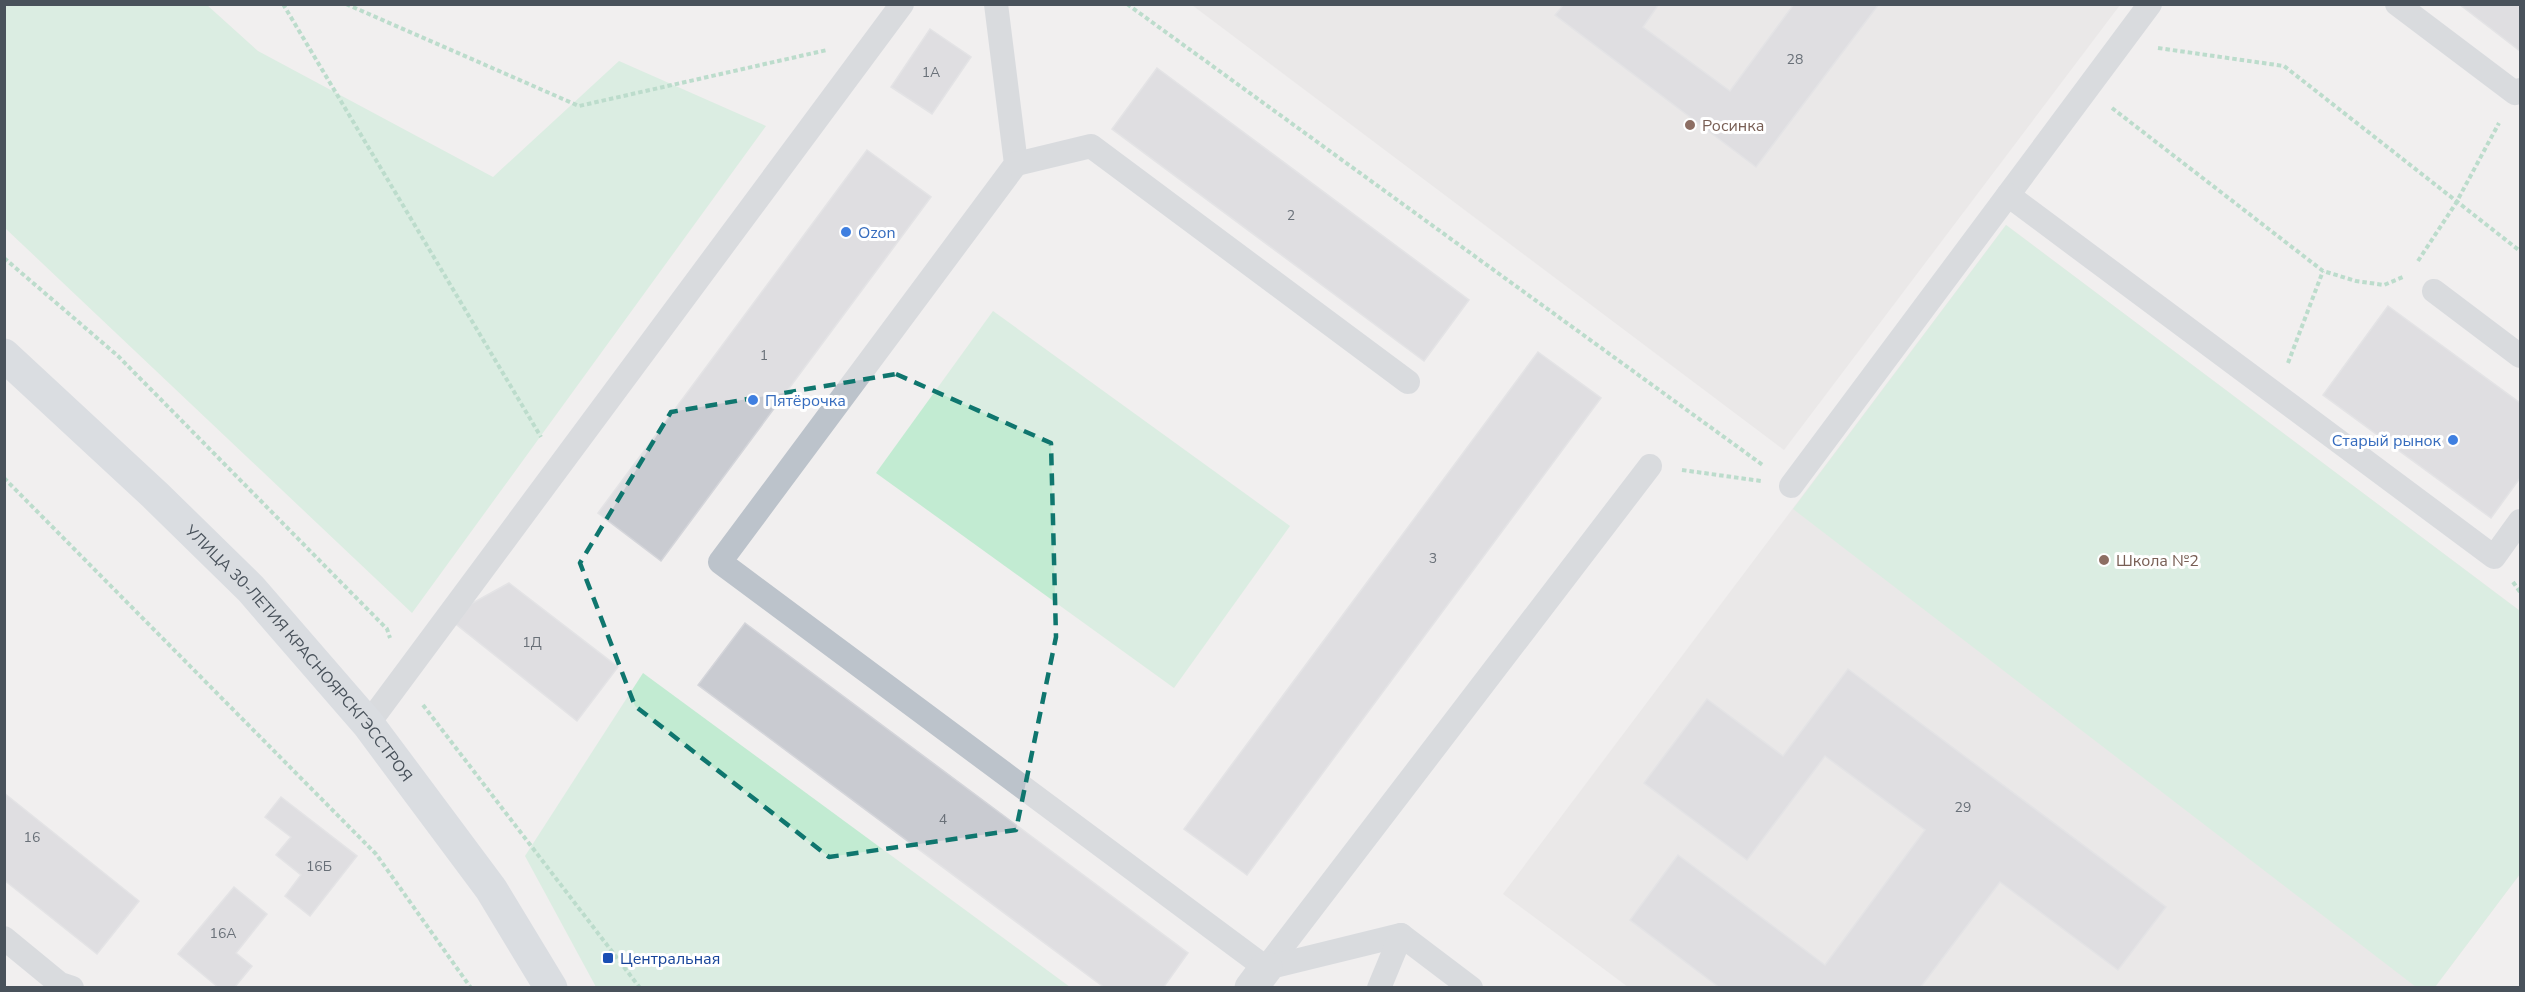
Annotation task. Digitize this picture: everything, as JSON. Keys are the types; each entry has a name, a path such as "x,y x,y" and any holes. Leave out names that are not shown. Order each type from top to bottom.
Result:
{"main road":[{"name":"УЛИЦА 30-ЛЕТИЯ КРАСНОЯРСКГЭССТРОЯ","path":"4,356 155,495 251,590 368,724 491,889 551,987"}],"lane":[{"path":"368,724 902,4"},
{"path":"996,4 1016,164"},
{"path":"1791,486 2150,4"},
{"path":"2397,4 2518,91"},
{"path":"1258,978 720,562 1016,164 1091,146 1408,382"},
{"path":"2008,195 2494,557 2520,521"},
{"path":"2434,291 2520,356"},
{"path":"1258,978 1650,466"},
{"path":"1258,978 1401,935"},
{"path":"1379,987 1401,935"},
{"path":"1401,935 1471,987"},
{"path":"4,938 60,984 72,987"}],"path":[{"path":"283,4 558,467"},
{"path":"346,4 579,106 877,38"},
{"path":"1127,4 1791,486"},
{"path":"2121,43 2284,66 2520,251"},
{"path":"2087,89 2322,271 2356,281 2385,285 2409,274 2456,203 2518,91"},
{"path":"4,258 118,356 387,629 402,677 640,987"},
{"path":"2276,395 2322,271"},
{"path":"2409,274 2434,291"},
{"path":"1650,466 1791,486"},
{"path":"4,478 376,854 471,987"}],"highlighted area":[{"path":"896,374 1051,443 1056,637 1016,830 829,857 635,706 580,563 671,412"}],"shaded area":[{"name":"Росинка","path":"1192,5 2120,5 1784,450"},
{"name":"Школа №2","path":"2006,225 2520,611 2520,874 2435,987 1628,987 1503,894"}],"green space":[{"path":"4,5 207,5 258,51 493,177 619,61 766,126 412,613 5,228"},
{"path":"2006,225 2520,611 2520,874 2435,987 2416,987 1793,509"},
{"path":"993,311 1290,526 1174,688 876,473"},
{"path":"643,673 1070,987 596,987 525,856"}],"building":[{"path":"1564,4 1659,4 1643,27 1730,91 1794,4 1879,4 1756,167 1555,15"},
{"path":"2459,4 2520,4 2520,51"},
{"path":"930,29 971,57 932,114 891,87"},
{"path":"1157,68 1469,300 1424,361 1112,129"},
{"path":"867,150 931,197 661,561 598,513"},
{"name":"Старый рынок","path":"2388,306 2520,403 2520,478 2491,518 2323,395"},
{"path":"1538,352 1601,398 1247,875 1184,829"},
{"path":"509,583 618,667 577,721 447,617"},
{"path":"745,623 1188,953 1163,988 1105,988 698,685"},
{"path":"1848,669 2166,907 2118,970 2000,882 1920,988 1720,988 1630,920 1678,855 1825,965 1925,830 1825,756 1747,860 1644,783 1707,699 1783,756"},
{"path":"4,793 139,901 97,954 4,880"},
{"path":"281,797 357,856 310,916 285,896 301,875 276,855 291,837 265,817"},
{"path":"234,887 267,914 236,953 252,966 234,988 219,988 178,954"}],"place":[{"name":"Росинка","path":"1690,125"},
{"name":"Ozon","path":"846,232"},
{"name":"Пятёрочка","path":"753,400"},
{"name":"Старый рынок","path":"2453,440"},
{"name":"Школа №2","path":"2104,560"},
{"name":"Центральная","path":"608,958"}]}
